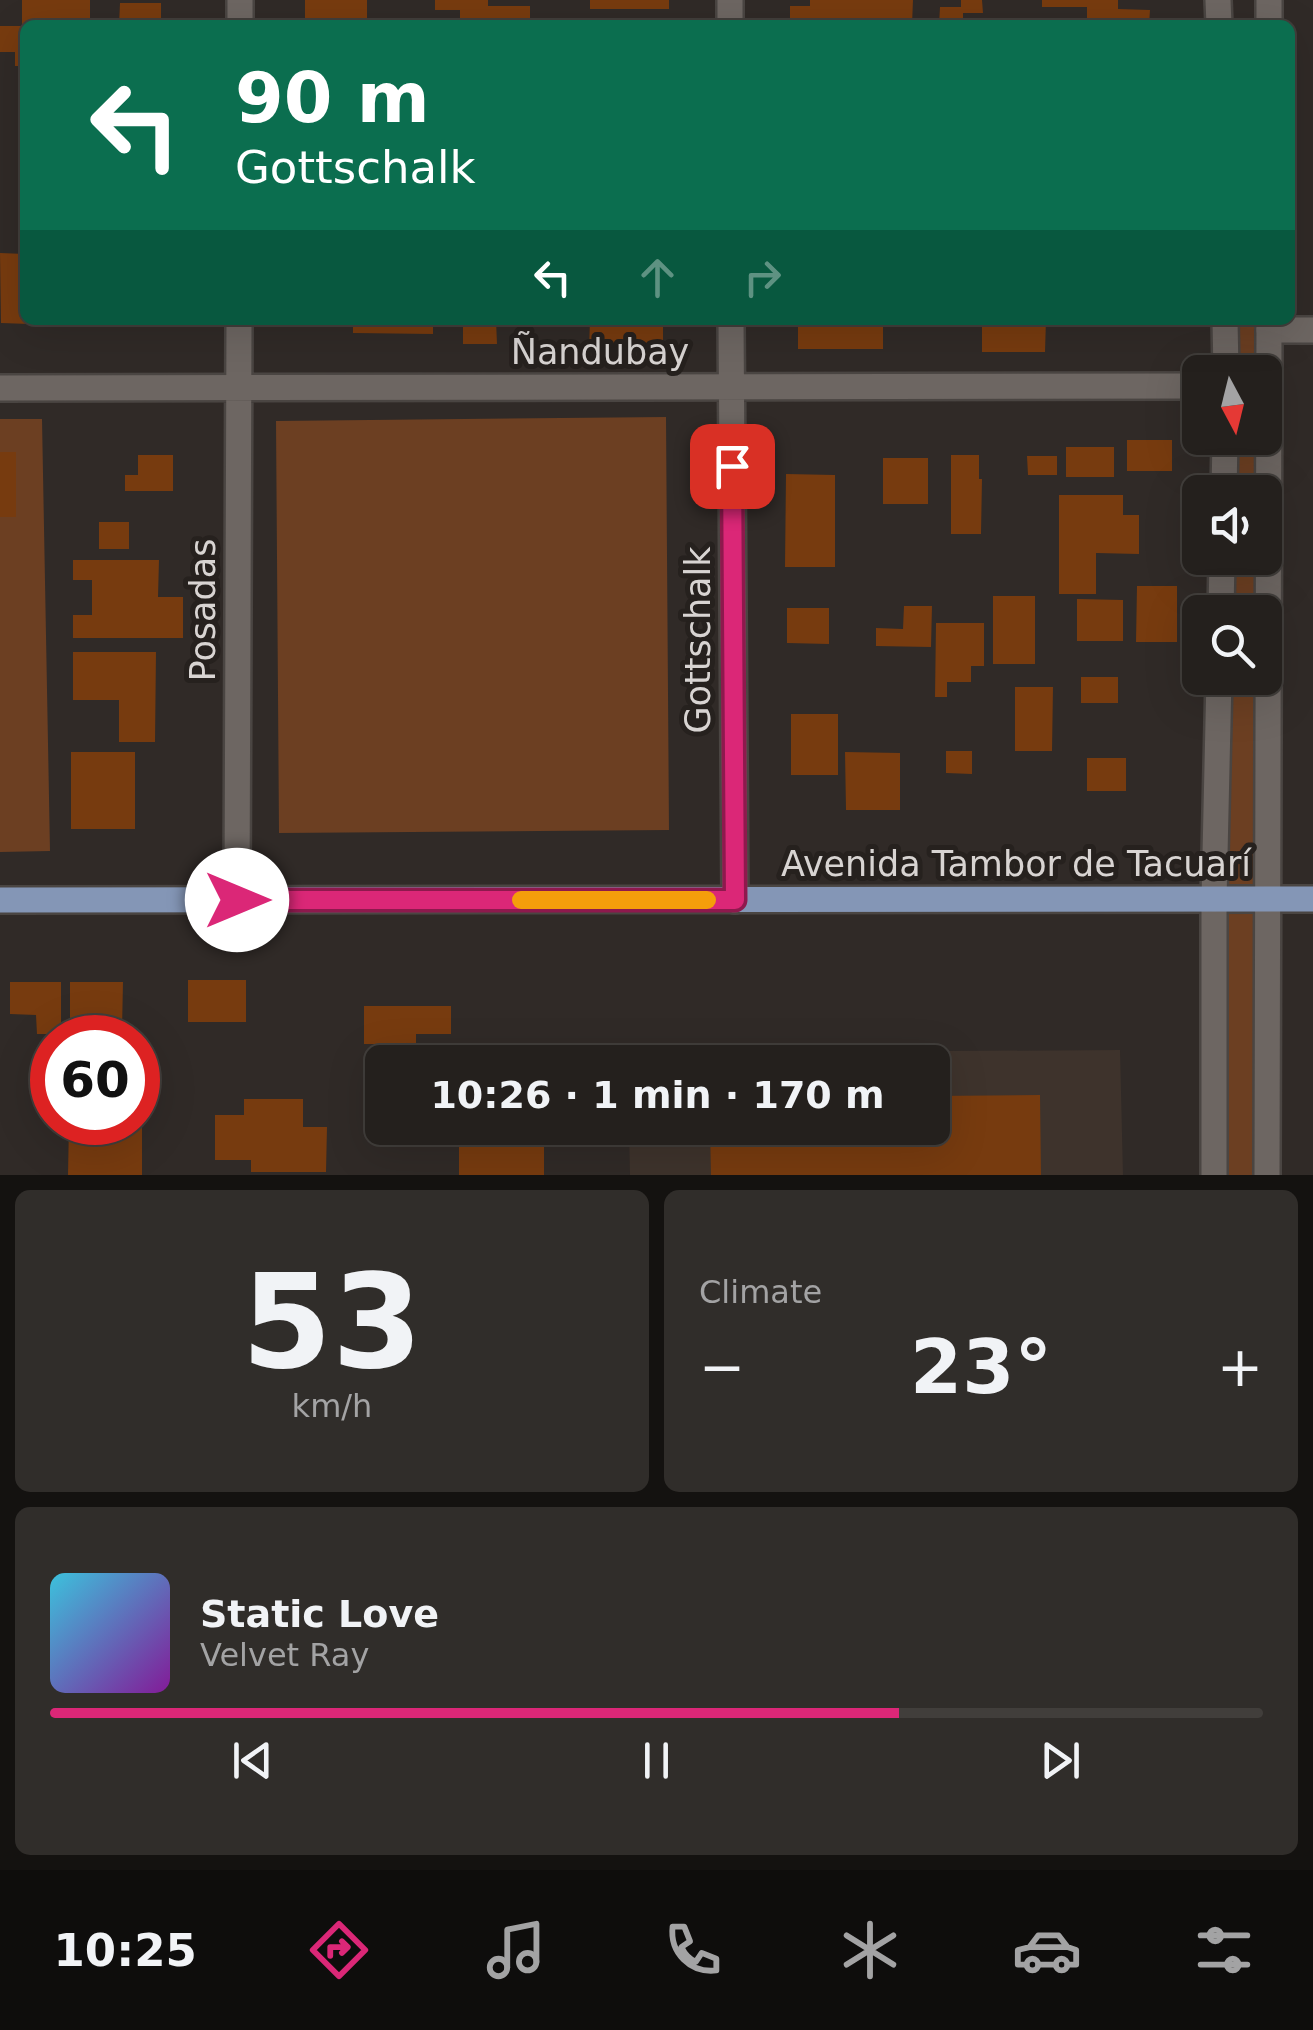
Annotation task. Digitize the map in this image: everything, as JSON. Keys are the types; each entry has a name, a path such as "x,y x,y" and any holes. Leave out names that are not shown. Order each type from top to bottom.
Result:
{"main road":[{"name":"Avenida Tambor de Tacuarí","path":"0,900 1313,899"}],"street":[{"name":"Posadas","path":"237,900 239,325"},
{"name":"Gottschalk","path":"732,325 735,900"},
{"path":"1225,325 1226,355"},
{"path":"1267,1175 1269,325 1313,330"},
{"name":"Ñandubay","path":"0,388 1182,386"},
{"path":"1214,1175 1219,695"}],"shaded area":[{"path":"1226,325 1267,325 1267,355 1226,355"},
{"path":"666,417 669,830 279,833 276,421"},
{"path":"0,419 42,419 50,851 0,852"},
{"path":"1226,455 1267,455 1267,475 1226,475"},
{"path":"1226,575 1267,575 1267,595 1226,595"},
{"path":"1226,695 1267,695 1267,1175 1225,1175"},
{"path":"1120,1050 1123,1175 630,1175 629,1145 950,1145 950,1051"}],"building":[{"path":"22,0 90,0 90,20 22,20"},
{"path":"305,0 367,0 367,20 305,20"},
{"path":"435,0 488,0 488,6 530,6 530,20 460,20 460,10 435,10"},
{"path":"590,0 669,0 669,9 590,9"},
{"path":"810,0 913,0 912,20 790,20 790,6 810,6"},
{"path":"961,0 982,0 983,13 963,13 963,20 939,20 940,7 961,7"},
{"path":"1042,0 1118,0 1118,9 1150,10 1149,20 1087,20 1087,7 1042,7"},
{"path":"120,3 161,3 161,20 119,20"},
{"path":"0,26 20,26 20,66 15,66 15,52 0,52"},
{"path":"0,253 20,254 20,324 1,323"},
{"path":"353,325 433,325 433,334 353,333"},
{"path":"463,325 496,325 497,344 463,344"},
{"path":"590,325 680,325 663,327 663,349 589,349"},
{"path":"798,325 883,325 883,349 798,349"},
{"path":"982,325 1046,325 1045,352 982,352"},
{"path":"1127,440 1172,440 1172,471 1127,471"},
{"path":"1066,447 1114,447 1114,477 1066,477"},
{"path":"0,452 16,452 16,517 0,517"},
{"path":"138,455 173,455 173,491 125,491 125,475 138,475"},
{"path":"951,455 979,455 981,534 951,534"},
{"path":"1027,456 1057,456 1057,475 1028,475"},
{"path":"883,458 928,458 928,504 883,504"},
{"path":"786,474 835,475 835,567 785,567"},
{"path":"1059,495 1123,495 1123,515 1139,515 1139,554 1096,553 1096,594 1059,594"},
{"path":"99,522 129,522 129,549 99,549"},
{"path":"73,560 159,560 158,597 183,597 183,638 73,638 73,615 92,615 92,580 73,580"},
{"path":"1137,586 1177,586 1177,642 1136,642"},
{"path":"993,596 1035,596 1035,664 993,664"},
{"path":"1077,599 1123,600 1123,641 1077,641"},
{"path":"904,606 932,606 931,647 876,646 876,628 903,629"},
{"path":"787,608 829,608 829,644 787,643"},
{"path":"936,623 984,623 984,666 971,666 971,682 947,682 947,697 935,697"},
{"path":"73,652 156,652 155,742 119,742 119,700 73,700"},
{"path":"1081,677 1118,677 1118,703 1081,703"},
{"path":"1015,687 1053,687 1052,751 1015,751"},
{"path":"791,714 838,714 838,775 791,775"},
{"path":"946,751 972,751 972,774 946,773"},
{"path":"71,752 135,752 135,829 71,829"},
{"path":"845,752 900,753 900,810 846,810"},
{"path":"1087,758 1126,758 1126,791 1087,791"},
{"path":"188,980 246,980 246,1022 188,1022"},
{"path":"10,982 61,982 61,1015 10,1014"},
{"path":"70,982 123,982 122,1015 70,1015"},
{"path":"364,1006 451,1006 451,1034 416,1034 416,1045 364,1044"},
{"path":"1040,1095 1041,1175 711,1175 710,1145 950,1145 950,1096"},
{"path":"244,1099 303,1099 303,1127 327,1127 326,1172 251,1172 251,1160 215,1160 215,1115 244,1115"},
{"path":"69,1145 142,1145 142,1175 68,1175"},
{"path":"459,1145 544,1145 544,1175 459,1175"}],"slow traffic":[{"path":"521,900 707,900"}],"route":[{"path":"237,900 735,900 732,466"}]}
